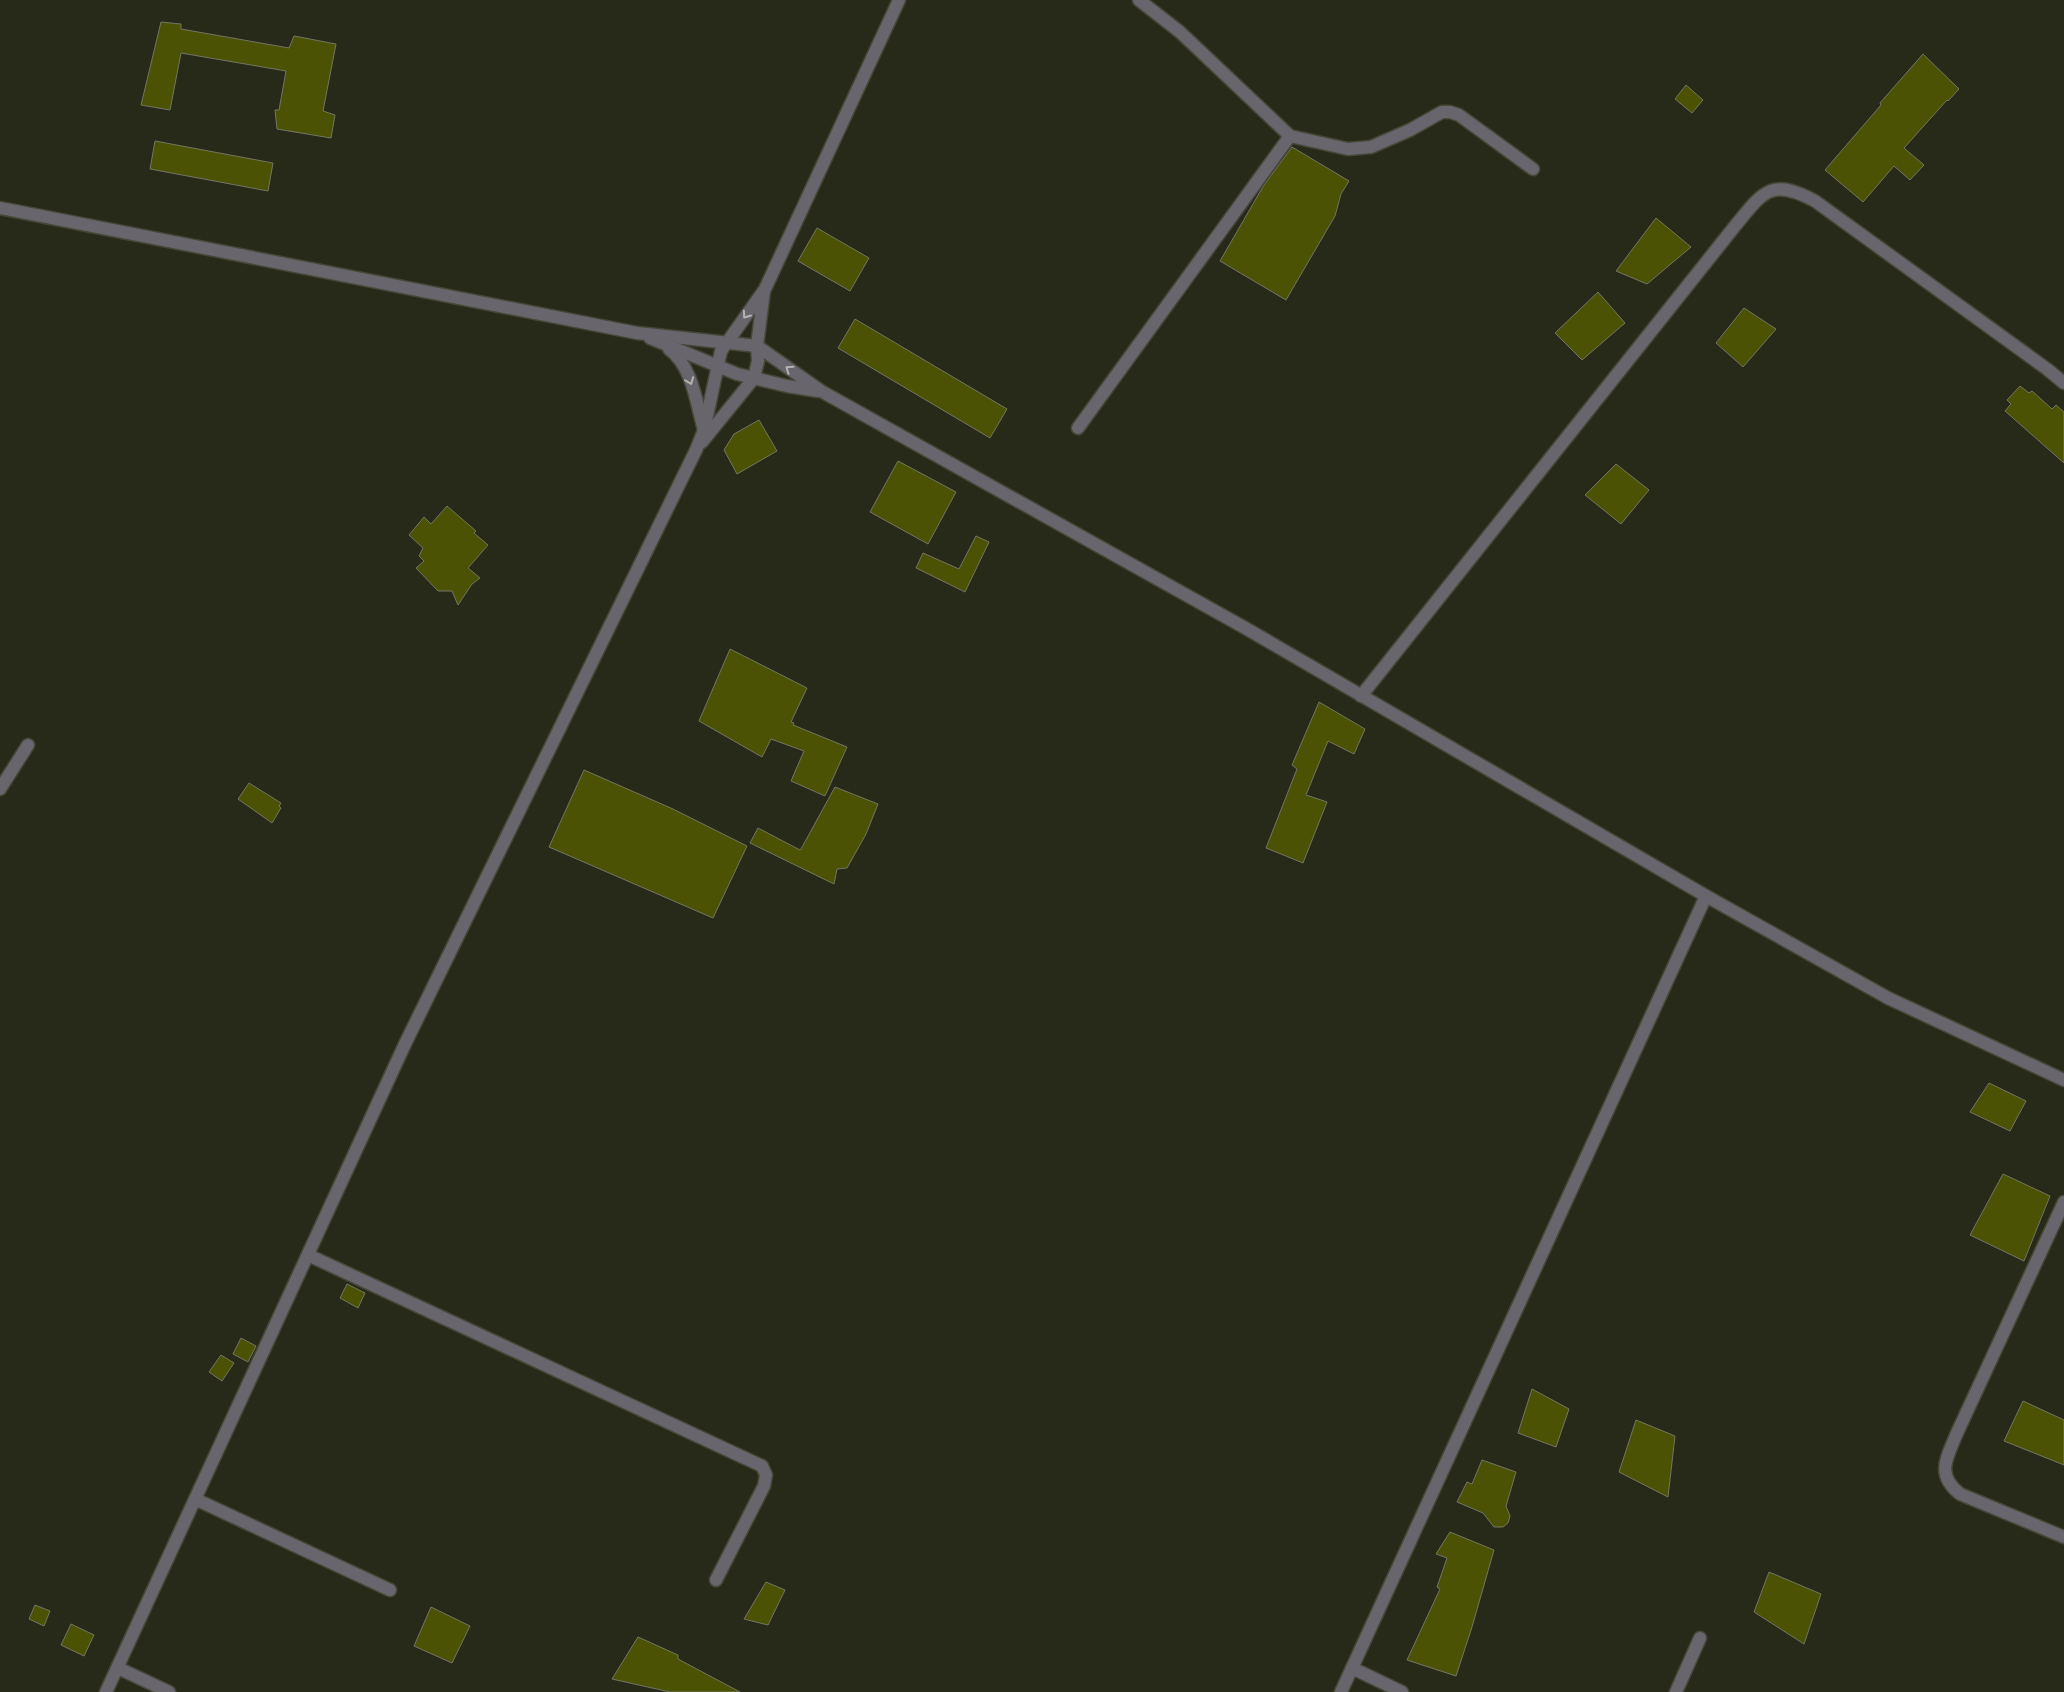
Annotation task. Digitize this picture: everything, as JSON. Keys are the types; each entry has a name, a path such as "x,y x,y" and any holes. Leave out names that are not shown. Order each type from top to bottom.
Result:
{"street":[{"path":"106,1692 405,1044 696,450 704,430 721,351 765,289 900,0"},
{"path":"1139,0 1180,32 1290,136 1348,149 1371,147 1402,134 1442,112 1450,112 1459,115 1533,169"},
{"path":"1078,428 1290,136"},
{"path":"1361,696 1735,226 1759,197 1775,189 1799,192 1815,201 2064,383"},
{"path":"0,208 638,333 757,346 821,391 1247,629 1706,896 1888,998 2064,1080"},
{"path":"696,450 754,378 758,361 757,346 765,289"},
{"path":"638,333 717,366 754,378 787,386 821,391"},
{"path":"661,343 674,353 682,363 693,391 704,430"},
{"path":"0,789 28,745"},
{"path":"1341,1692 1706,896"},
{"path":"2064,1202 1957,1433 1946,1459 1944,1474 1950,1487 1960,1494 2064,1537"},
{"path":"308,1255 762,1466 766,1475 764,1486 716,1580"},
{"path":"195,1499 390,1590"},
{"path":"1676,1692 1700,1638"},
{"path":"118,1668 169,1692"},
{"path":"1352,1668 1402,1692"}],"building":[{"path":"161,22 181,24 181,29 289,48 294,36 336,44 323,111 335,115 331,138 277,129 275,110 279,110 286,71 181,53 170,110 141,105"},
{"path":"1923,54 1959,89 1904,148 1924,165 1910,180 1894,166 1863,202 1825,170"},
{"path":"1686,85 1703,100 1692,113 1675,99"},
{"path":"155,141 273,163 268,191 150,169"},
{"path":"1292,147 1349,181 1341,194 1335,216 1286,300 1220,261 1264,185"},
{"path":"1656,218 1691,247 1647,284 1616,271"},
{"path":"817,228 869,258 850,291 798,261"},
{"path":"1598,292 1625,323 1582,360 1555,333"},
{"path":"1744,308 1776,329 1743,367 1716,343"},
{"path":"855,319 1007,409 990,438 838,348"},
{"path":"2020,386 2029,393 2032,391 2052,409 2056,405 2064,412 2064,463 2005,411 2011,404 2007,400"},
{"path":"759,420 777,451 737,474 724,450 734,434"},
{"path":"898,461 956,492 928,544 870,512"},
{"path":"1616,464 1649,490 1621,524 1585,495"},
{"path":"447,506 476,531 474,533 488,545 468,568 480,578 472,584 458,605 452,591 438,591 416,568 424,561 419,556 423,548 409,535 424,517 431,524"},
{"path":"976,536 989,542 965,592 916,568 923,553 959,569"},
{"path":"730,649 807,688 791,722 794,723 793,725 847,747 825,796 791,781 804,751 771,739 762,757 699,721"},
{"path":"1319,702 1365,729 1354,754 1328,741 1306,795 1327,802 1303,863 1266,848 1297,769 1292,765"},
{"path":"584,770 673,809 747,846 713,918 549,847"},
{"path":"249,783 281,803 279,806 281,808 272,823 238,799"},
{"path":"835,787 878,804 866,834 847,868 837,869 834,884 750,843 758,828 800,850"},
{"path":"1989,1083 2026,1101 2010,1131 1970,1112"},
{"path":"2003,1174 2050,1196 2024,1261 1970,1235"},
{"path":"347,1284 365,1293 358,1308 340,1298"},
{"path":"241,1338 256,1346 248,1362 233,1354"},
{"path":"221,1355 234,1363 222,1381 209,1372"},
{"path":"1532,1389 1569,1409 1556,1447 1518,1433"},
{"path":"2023,1401 2064,1420 2064,1465 2004,1441"},
{"path":"1636,1420 1675,1436 1668,1497 1619,1472"},
{"path":"1482,1460 1516,1472 1506,1506 1510,1516 1508,1523 1503,1527 1494,1527 1483,1513 1457,1502 1467,1482 1472,1484"},
{"path":"1450,1532 1494,1550 1456,1676 1407,1660 1440,1589 1437,1587 1447,1558 1436,1554"},
{"path":"1769,1572 1821,1594 1804,1644 1754,1612"},
{"path":"766,1582 785,1590 768,1625 744,1619"},
{"path":"35,1605 50,1611 44,1626 29,1619"},
{"path":"431,1607 470,1626 452,1663 414,1646"},
{"path":"71,1624 94,1635 84,1656 61,1645"},
{"path":"638,1637 678,1655 678,1659 740,1692 670,1692 612,1679"}]}
